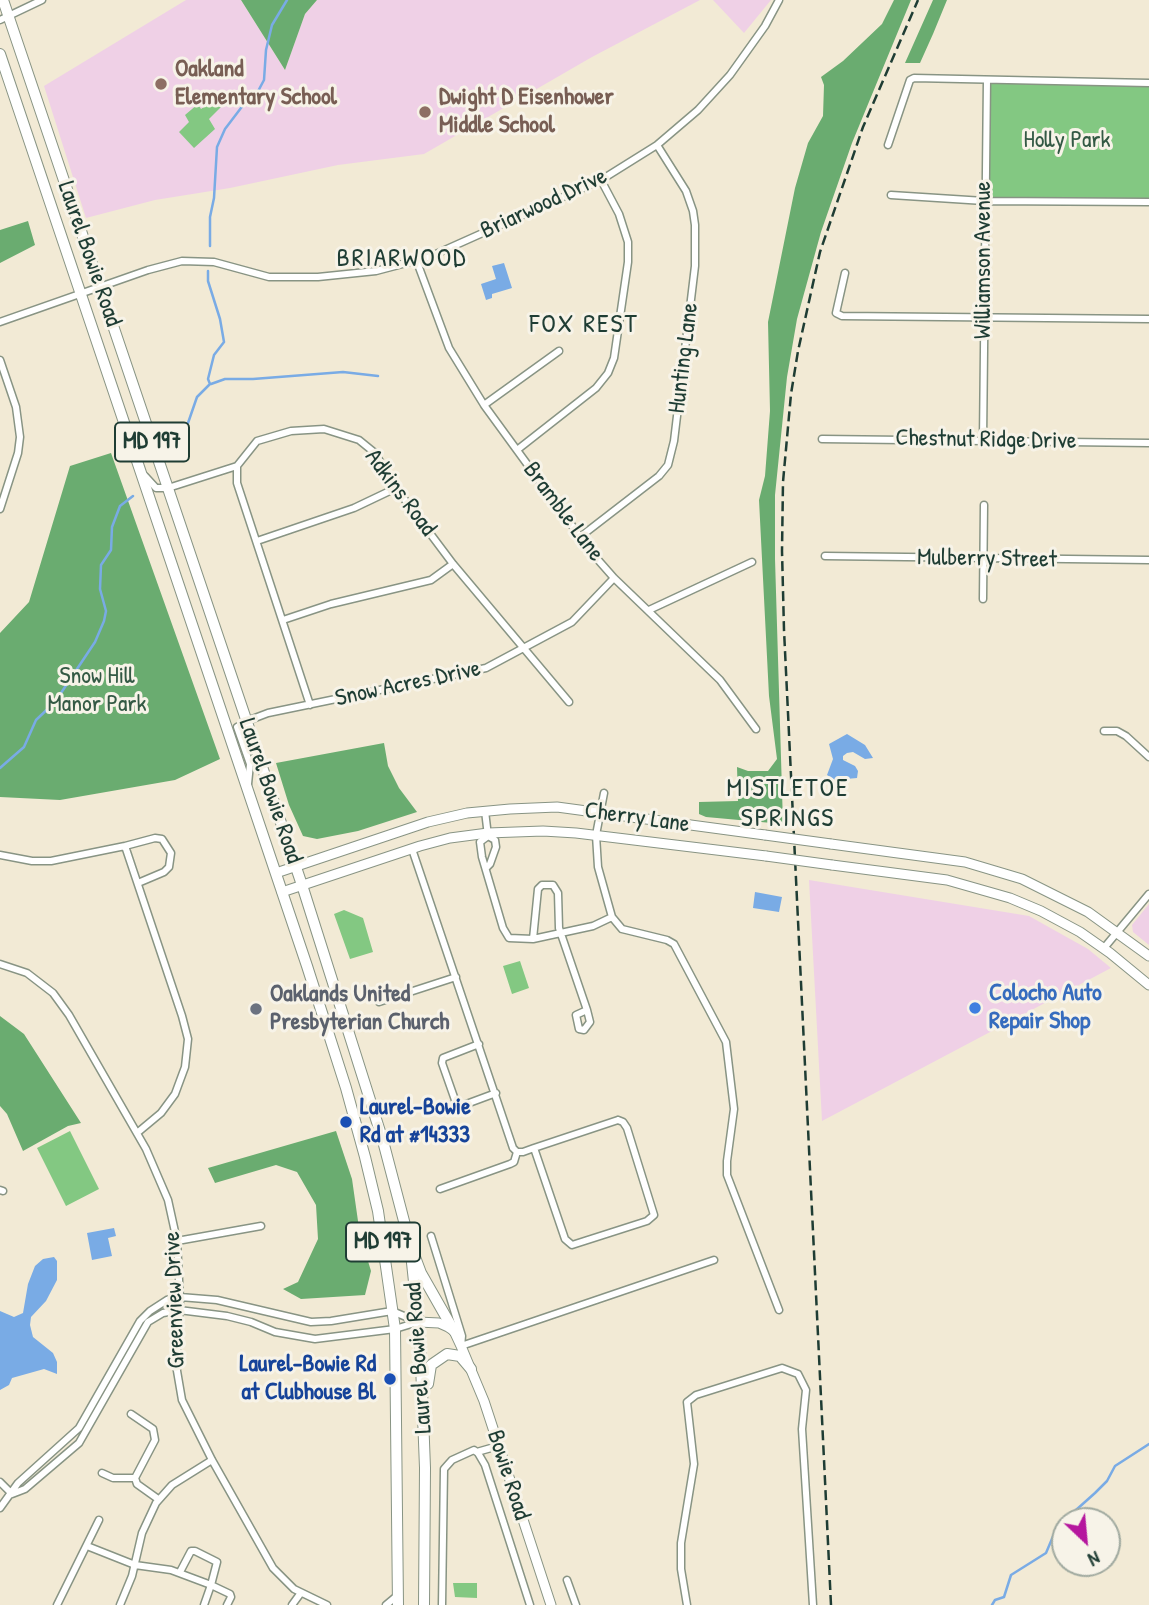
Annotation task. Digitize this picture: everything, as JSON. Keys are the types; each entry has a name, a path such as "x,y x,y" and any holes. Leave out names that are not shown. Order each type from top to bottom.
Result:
{"main road":[{"name":"Laurel Bowie Road","path":"3,0 4,19 100,287 296,866 370,1098 410,1244 424,1425 424,1605"},
{"name":"Laurel Bowie Road","path":"0,54 247,786 354,1115 378,1211 395,1329 398,1600"},
{"name":"Cherry Lane","path":"276,873 428,822 485,811 541,807 965,862 1006,873 1054,893 1117,932 1149,956"},
{"name":"Cherry Lane","path":"282,892 450,838 543,831 596,835 937,879 985,890 1041,911 1104,948 1149,985"},
{"path":"410,1244 421,1273 454,1331"},
{"path":"418,1322 439,1323 454,1331"},
{"name":"Bowie Road","path":"454,1331 471,1369 551,1605"},
{"path":"424,1425 429,1413 428,1373 431,1365 450,1353 460,1356 471,1369"}],"street":[{"path":"4,19 41,0"},
{"name":"Briarwood Drive","path":"0,322 170,263 195,260 214,262 260,275 318,278 376,271 417,262 601,180 657,145 698,110 730,75 765,26 779,0"},
{"path":"888,145 910,80 914,78 1149,83"},
{"name":"Williamson Avenue","path":"983,440 987,80"},
{"name":"Hunting Lane","path":"580,537 659,476 668,465 673,449 696,248 694,218 689,200 657,145"},
{"path":"517,450 596,388 608,373 614,358 629,249 624,226 601,180"},
{"path":"891,195 984,201 1149,202"},
{"name":"Bramble Lane","path":"417,262 449,348 484,405 580,537 614,578 720,680 756,729"},
{"path":"845,273 836,313 842,316 1149,319"},
{"path":"484,405 559,351"},
{"path":"0,360 16,407 20,437 18,453 0,509"},
{"name":"Adkins Road","path":"237,466 257,441 291,431 324,429 365,443 375,453 396,488 453,564 569,702"},
{"name":"Chestnut Ridge Drive","path":"822,439 1149,443"},
{"path":"141,472 156,488 168,488 237,466 237,483 310,705"},
{"path":"257,541 354,508 396,488"},
{"path":"983,599 984,505"},
{"name":"Mulberry Street","path":"825,556 1149,560"},
{"path":"649,610 752,562"},
{"path":"284,620 331,604 431,580 453,564"},
{"name":"Snow Acres Drive","path":"247,721 268,713 481,669 572,622 614,578"},
{"path":"247,721 237,727 250,764 247,786"},
{"path":"1104,731 1117,731 1126,736 1149,757"},
{"path":"604,793 596,835 599,874 612,917 622,929 674,944 723,1035 734,1109 727,1175 779,1310"},
{"path":"485,811 488,834 495,841 496,847 486,868"},
{"path":"488,834 480,842 486,868 505,933 513,939 533,939 593,926 612,917"},
{"path":"0,855 32,861 51,861 160,838 172,853 172,861 167,870 138,883"},
{"path":"125,846 188,1039 185,1067 175,1094 161,1114 137,1133"},
{"path":"412,849 512,1145 517,1152"},
{"path":"533,939 537,893 542,886 553,885 556,888 558,923 587,1010"},
{"path":"1104,948 1149,894"},
{"name":"Greenview Drive","path":"0,964 27,973 54,993 137,1133 163,1186 177,1241 180,1297 176,1365 178,1386 189,1416 268,1559 287,1583 300,1594 327,1605"},
{"path":"379,1002 456,977"},
{"path":"479,1044 443,1058 442,1063 455,1100 461,1106 496,1093"},
{"path":"517,1152 534,1149 614,1121 623,1122 654,1215 646,1221 577,1245 567,1243 534,1149"},
{"path":"440,1189 510,1164 514,1162 517,1152"},
{"path":"177,1241 261,1226"},
{"name":"Bowie Road","path":"431,1236 463,1336 461,1346"},
{"path":"461,1346 714,1260"},
{"path":"0,1508 18,1483 79,1428 140,1321 167,1300 180,1297 242,1304 311,1322 392,1311 418,1322"},
{"path":"12,1494 25,1489 79,1443 148,1322 163,1313 179,1310 240,1318 275,1332 306,1338 341,1337 395,1329 418,1322"},
{"path":"687,1605 681,1569 681,1543 695,1464 688,1401 696,1395 775,1369 789,1369 801,1377 806,1394 802,1429 813,1605"},
{"path":"131,1414 153,1429 155,1436 136,1481"},
{"path":"442,1605 444,1469 452,1460 474,1450 477,1452 498,1446"},
{"path":"477,1452 488,1475 530,1605"},
{"path":"120,1605 135,1565 142,1533 158,1499 178,1481 212,1460"},
{"path":"102,1473 136,1481 158,1499"},
{"path":"0,1482 12,1494"},
{"path":"57,1605 99,1520"},
{"path":"87,1546 135,1565 180,1573 211,1585 230,1594 227,1605"},
{"path":"180,1573 191,1551 216,1562 204,1605"},
{"path":"567,1580 576,1605"},
{"path":"292,1605 300,1594"},
{"path":"386,1605 398,1600"}],"shaded area":[{"path":"186,0 241,0 285,70 305,14 317,0 700,0 592,57 424,154 338,165 230,188 155,200 86,218 44,86"},
{"path":"713,0 771,0 744,33"},
{"path":"809,880 1029,916 1088,949 1111,968 822,1121"},
{"path":"1149,904 1149,945 1133,932 1132,925"}],"green space":[{"path":"241,0 317,0 305,14 285,70"},
{"path":"894,0 911,0 852,143 821,232 797,319 787,377 775,495 783,824 706,817 699,814 699,802 738,801 737,767 748,771 768,771 777,759 769,696 759,500 765,476 770,411 768,322 795,188 808,143 823,116 824,85 821,77 843,61 882,24"},
{"path":"933,0 947,0 920,63 905,63"},
{"name":"Holly Park","path":"987,80 1149,83 1149,202 984,201"},
{"path":"220,96 226,102 209,119 215,129 194,148 179,132 189,122 185,115 198,104 201,109"},
{"path":"28,221 35,245 0,263 0,230"},
{"name":"Snow Hill Manor Park","path":"111,453 220,759 175,780 60,800 0,797 0,633 29,602 70,466"},
{"path":"384,743 388,766 399,788 417,812 358,831 317,839 303,836 289,805 276,763"},
{"path":"344,910 363,918 373,952 350,959 334,914"},
{"path":"520,961 529,988 512,994 503,966"},
{"path":"0,1016 24,1034 81,1123 68,1126 23,1151 7,1114 0,1106"},
{"path":"70,1131 99,1189 66,1206 37,1148"},
{"path":"336,1131 352,1179 360,1235 371,1271 365,1295 301,1299 283,1289 298,1282 318,1239 316,1205 297,1172 276,1165 215,1183 208,1168"},
{"path":"453,1583 477,1583 477,1598 455,1597"}],"water":[{"path":"504,263 512,288 492,294 492,298 486,300 481,284 496,279 492,266"},
{"path":"847,734 865,745 873,758 865,759 853,752 847,753 843,760 855,766 858,771 857,778 835,780 827,775 833,759 829,744"},
{"path":"755,892 782,897 779,912 753,908"},
{"path":"114,1228 116,1236 108,1238 112,1256 92,1260 87,1233"},
{"path":"54,1257 57,1261 57,1280 46,1301 31,1317 30,1325 33,1337 53,1353 57,1362 57,1374 44,1369 12,1378 9,1385 0,1390 0,1311 14,1317 23,1313 28,1284 35,1266 43,1259"}],"waterway":[{"path":"210,246 217,147 225,129 244,104 256,95 264,80 266,50 272,25 287,0"},
{"path":"169,450 175,437 188,423 197,397 210,384 208,379 214,355 224,342 208,281 208,271"},
{"path":"211,384 225,379 343,372 378,376"},
{"path":"0,768 24,747 36,720 55,702 95,642 106,611 100,589 101,565 111,550 112,527 120,506 133,496"},
{"path":"992,1605 995,1600 1004,1597 1011,1575 1046,1553 1057,1527 1107,1481 1115,1466 1149,1444"}],"railway":[{"path":"831,1605 784,630 783,482 791,394 820,252 863,127 918,0"}],"place":[{"name":"Oakland Elementary School","path":"161,84"},
{"name":"Dwight D Eisenhower Middle School","path":"425,112"},
{"name":"Colocho Auto Repair Shop","path":"975,1008"},
{"name":"Oaklands United Presbyterian Church","path":"256,1009"},
{"name":"Laurel-Bowie Rd at #14333","path":"346,1122"},
{"name":"Laurel-Bowie Rd at Clubhouse Bl","path":"390,1379"}],"district":[{"name":"BRIARWOOD","path":"402,259"},
{"name":"FOX REST","path":"584,325"},
{"name":"MISTLETOE SPRINGS","path":"788,804"}]}
